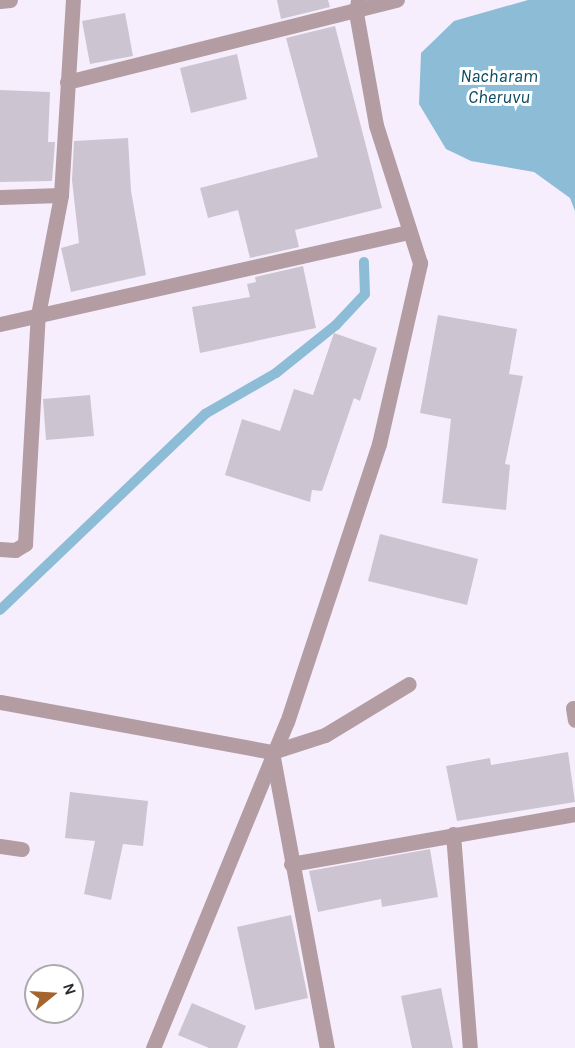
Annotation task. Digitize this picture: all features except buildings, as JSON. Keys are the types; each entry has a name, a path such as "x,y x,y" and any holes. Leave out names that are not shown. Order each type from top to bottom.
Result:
{"street":[{"path":"0,1 10,0"},
{"path":"0,549 15,550 25,544 38,315 61,195 73,0"},
{"path":"67,82 357,6 397,0"},
{"path":"153,1048 272,752 287,722 379,444 420,264 376,125 357,6"},
{"path":"0,197 61,195"},
{"path":"0,324 409,232"},
{"path":"0,702 272,752 325,735 410,684"},
{"path":"272,752 327,1048"},
{"path":"291,864 575,814"},
{"path":"453,834 470,1048"},
{"path":"0,846 22,849"}],"water":[{"name":"Nacharam Cheruvu","path":"528,0 575,0 575,211 570,198 534,172 471,161 446,149 419,104 421,53 454,21"}],"waterway":[{"path":"0,610 205,414 276,373 336,325 365,294 364,262"}]}
